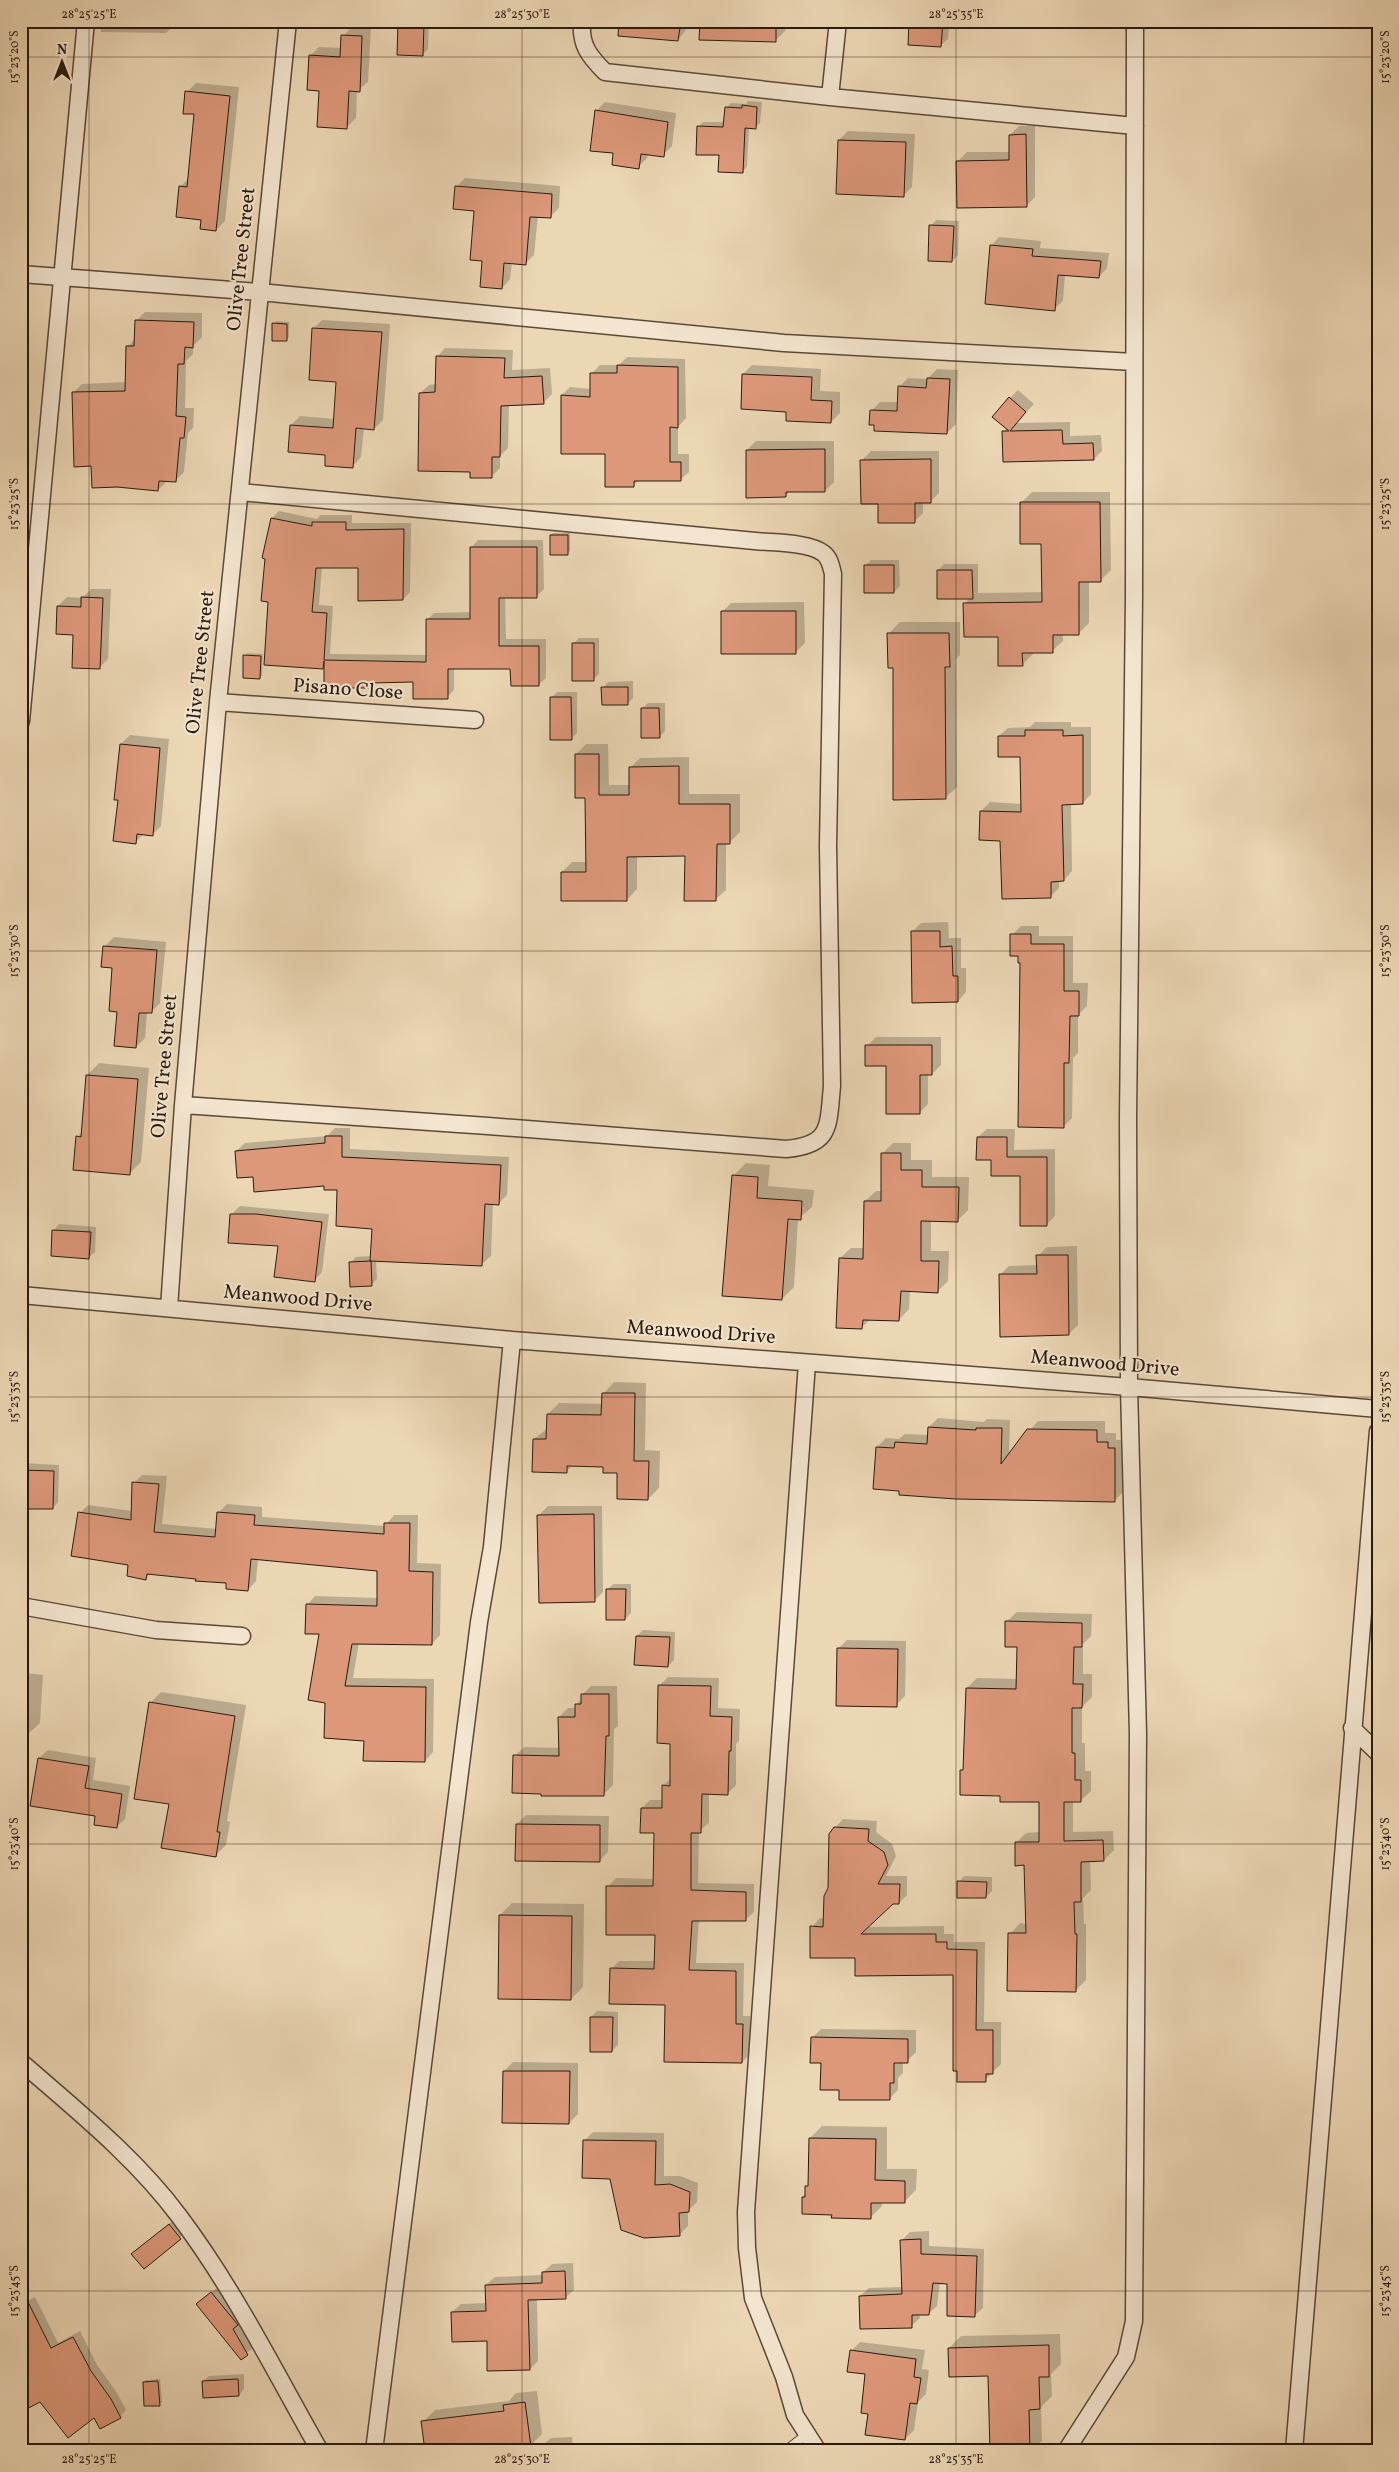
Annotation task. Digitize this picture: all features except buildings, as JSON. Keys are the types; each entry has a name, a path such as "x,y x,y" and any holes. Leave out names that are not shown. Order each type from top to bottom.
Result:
{"street":[{"path":"21,721 86,21"},
{"name":"Olive Tree Street","path":"169,1308 183,1106 218,702 288,21"},
{"path":"582,21 581,31 588,56 605,72 830,97 1135,126"},
{"path":"830,97 838,21"},
{"path":"1066,2451 1126,2357 1134,2321 1138,1734 1129,1387 1129,867 1134,597 1135,21"},
{"path":"21,274 260,292 784,342 1134,362"},
{"path":"183,1106 488,1126 786,1149 806,1147 821,1138 828,1120 832,1086 828,846 833,574 830,561 822,552 810,547 755,541 241,492"},
{"name":"Pisano Close","path":"218,702 475,720"},
{"name":"Meanwood Drive","path":"21,1295 512,1340 1129,1387 1378,1409"},
{"path":"374,2451 479,1622 492,1547 512,1340"},
{"path":"807,1363 746,2212 747,2248 753,2298 784,2377 796,2415 818,2451"},
{"path":"1294,2451 1352,1728 1378,1431"},
{"path":"21,1606 156,1630 242,1636"},
{"path":"1352,1728 1378,1753"},
{"path":"21,2062 103,2134 178,2214 217,2271 320,2451"}],"lane":[{"path":"785,2451 807,2434"}]}
